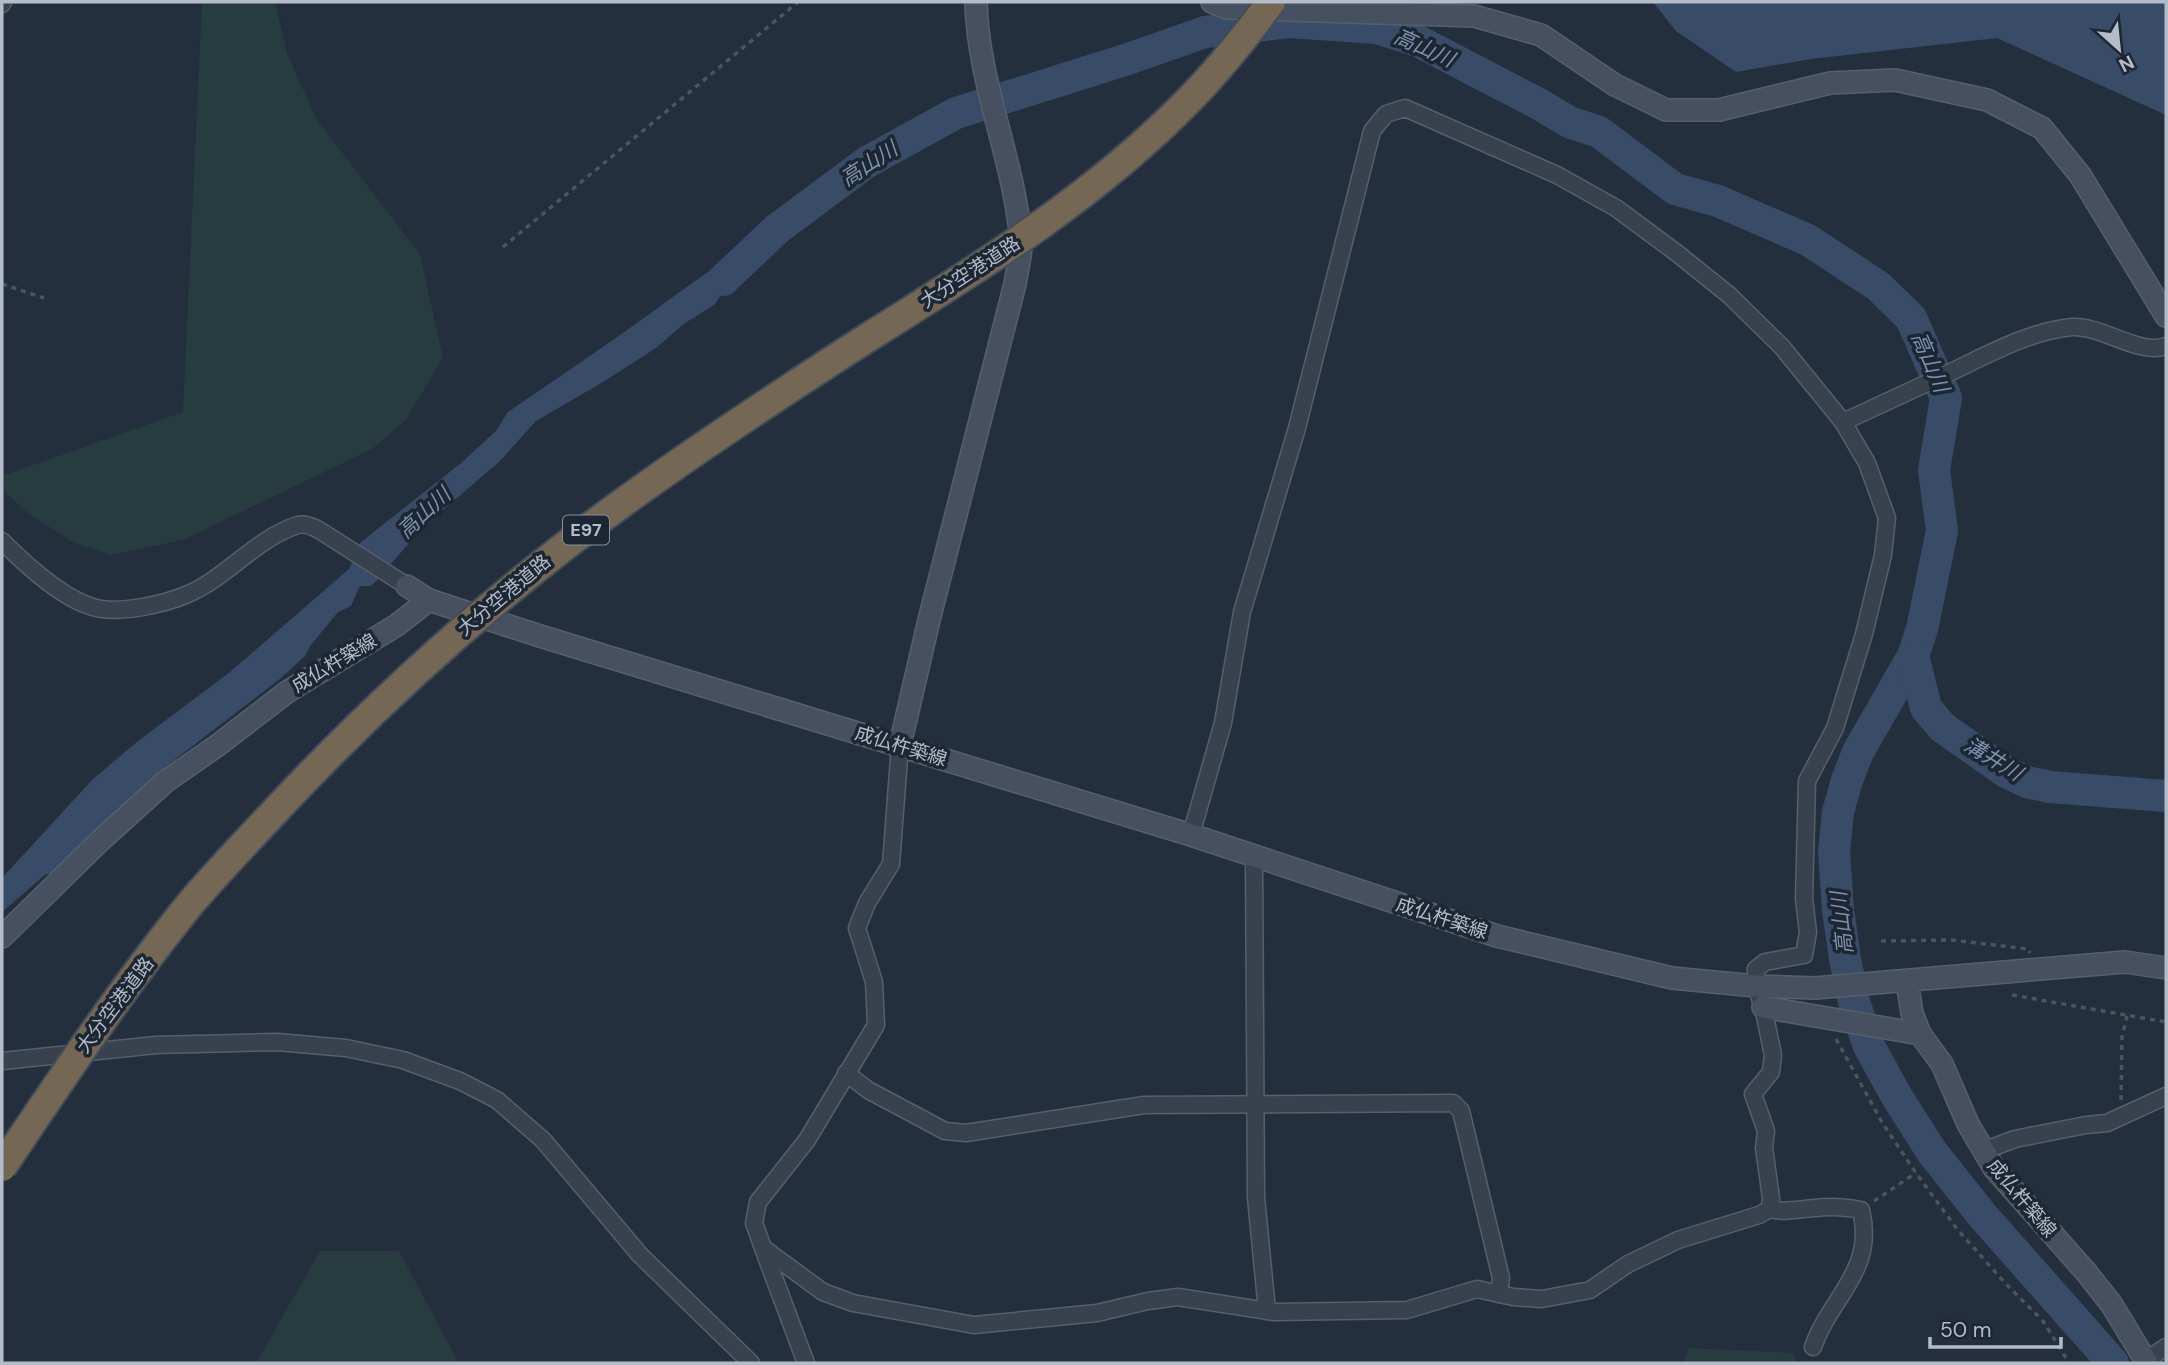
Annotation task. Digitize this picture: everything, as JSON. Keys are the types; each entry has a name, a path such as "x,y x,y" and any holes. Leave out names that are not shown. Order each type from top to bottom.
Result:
{"highway":[{"name":"大分空港道路","path":"2,1167 72,1062 191,903 327,756 408,679 495,601 640,490 736,424 999,254 1059,211 1131,154 1187,102 1245,38 1271,2"}],"main road":[{"path":"900,745 929,620 1015,284 1021,243 1011,186 983,71 977,35 976,2"},
{"path":"1212,2 1227,8 1474,16 1541,36 1615,85 1666,110 1718,110 1830,83 1895,80 1987,100 2042,128 2080,174 2166,316"},
{"path":"407,586 429,600"},
{"name":"成仏杵築線","path":"2,937 164,782 287,692 397,625 429,600 1191,835 1497,936 1672,978 1756,986 1815,988 2125,962 2166,968"},
{"name":"成仏杵築線","path":"1897,982 1920,1034 1942,1064 1968,1124 1994,1168 2112,1305 2146,1362"},
{"path":"1763,1007 1920,1034"}],"street":[{"path":"1191,835 1223,723 1242,612 1297,428 1372,131 1386,114 1405,108 1557,175 1616,208 1729,295 1782,347 1843,422 1867,463 1880,495 1886,518 1883,555 1864,634 1835,728 1807,781 1804,899 1808,932 1804,955 1765,962 1756,969 1756,986 1773,1055 1771,1072 1753,1094 1766,1131 1764,1148 1770,1209"},
{"path":"1843,422 1998,349 2043,333 2075,327 2147,347 2159,349 2166,346"},
{"path":"2,541 22,562 70,596 94,608 119,610 190,594 263,543 299,525 310,525 407,586"},
{"path":"806,1363 754,1223 758,1202 807,1140 876,1025 874,982 858,928 867,903 891,864 900,745"},
{"path":"1254,856 1256,1197 1267,1311"},
{"path":"2,1061 156,1045 277,1042 346,1048 403,1060 460,1081 497,1100 543,1140 640,1255 751,1363"},
{"path":"846,1073 867,1090 945,1132 966,1132 1144,1105 1453,1103 1461,1111 1501,1278 1499,1294"},
{"path":"1983,1151 2015,1139 2107,1123 2166,1096"},
{"path":"763,1248 823,1292 853,1303 974,1325 1097,1313 1178,1297 1267,1311 1407,1310 1477,1289 1542,1299 1590,1290 1628,1264 1678,1240 1759,1215 1770,1209 1782,1212 1846,1207 1861,1210 1864,1223 1860,1258 1852,1281 1820,1327 1813,1347"},
{"path":"2146,1362 2166,1346"}],"path":[{"path":"503,247 798,2"},
{"path":"2,284 44,298"},
{"path":"1881,941 1952,940 2028,949 2037,969"},
{"path":"2012,995 2166,1022"},
{"path":"2125,1114 2121,1099 2122,1037 2127,1016"},
{"path":"1828,1019 1883,1124 1916,1173 1957,1229 2043,1321 2069,1363"},
{"path":"1861,1210 1916,1173"}],"green space":[{"path":"202,2 275,2 287,54 316,118 420,255 443,358 406,420 372,449 183,540 110,555 73,542 29,514 2,489 2,476 183,412"},
{"path":"320,1251 399,1251 459,1363 256,1363"},
{"path":"1689,1348 1794,1353 1796,1363 1684,1363"}],"water":[{"path":"1653,2 2166,2 2166,115 1997,38 1811,59 1736,72 1676,31"},
{"path":"767,236 747,258 714,305 685,323 656,348 536,421 500,461 421,529 371,586 360,586 351,606 338,612 305,656 281,678 168,765 55,872 45,875 2,912 2,878 93,779 138,741 230,672 349,569 361,542 461,463 496,431 508,412 710,271"}],"waterway":[{"name":"高山川","path":"723,280 777,229 867,162 956,113 1205,32 1289,22 1377,28 1418,41 1569,122 1599,132 1675,189 1718,201 1808,240 1878,286 1911,318 1946,398 1934,470 1942,531 1922,629 1913,656 1858,752 1838,812 1834,852 1838,910 1854,1002 1869,1046 1932,1152 1982,1215 2113,1363"},
{"name":"溝井川","path":"1913,656 1926,708 1942,727 2006,772 2027,782 2050,787 2166,796"}]}
